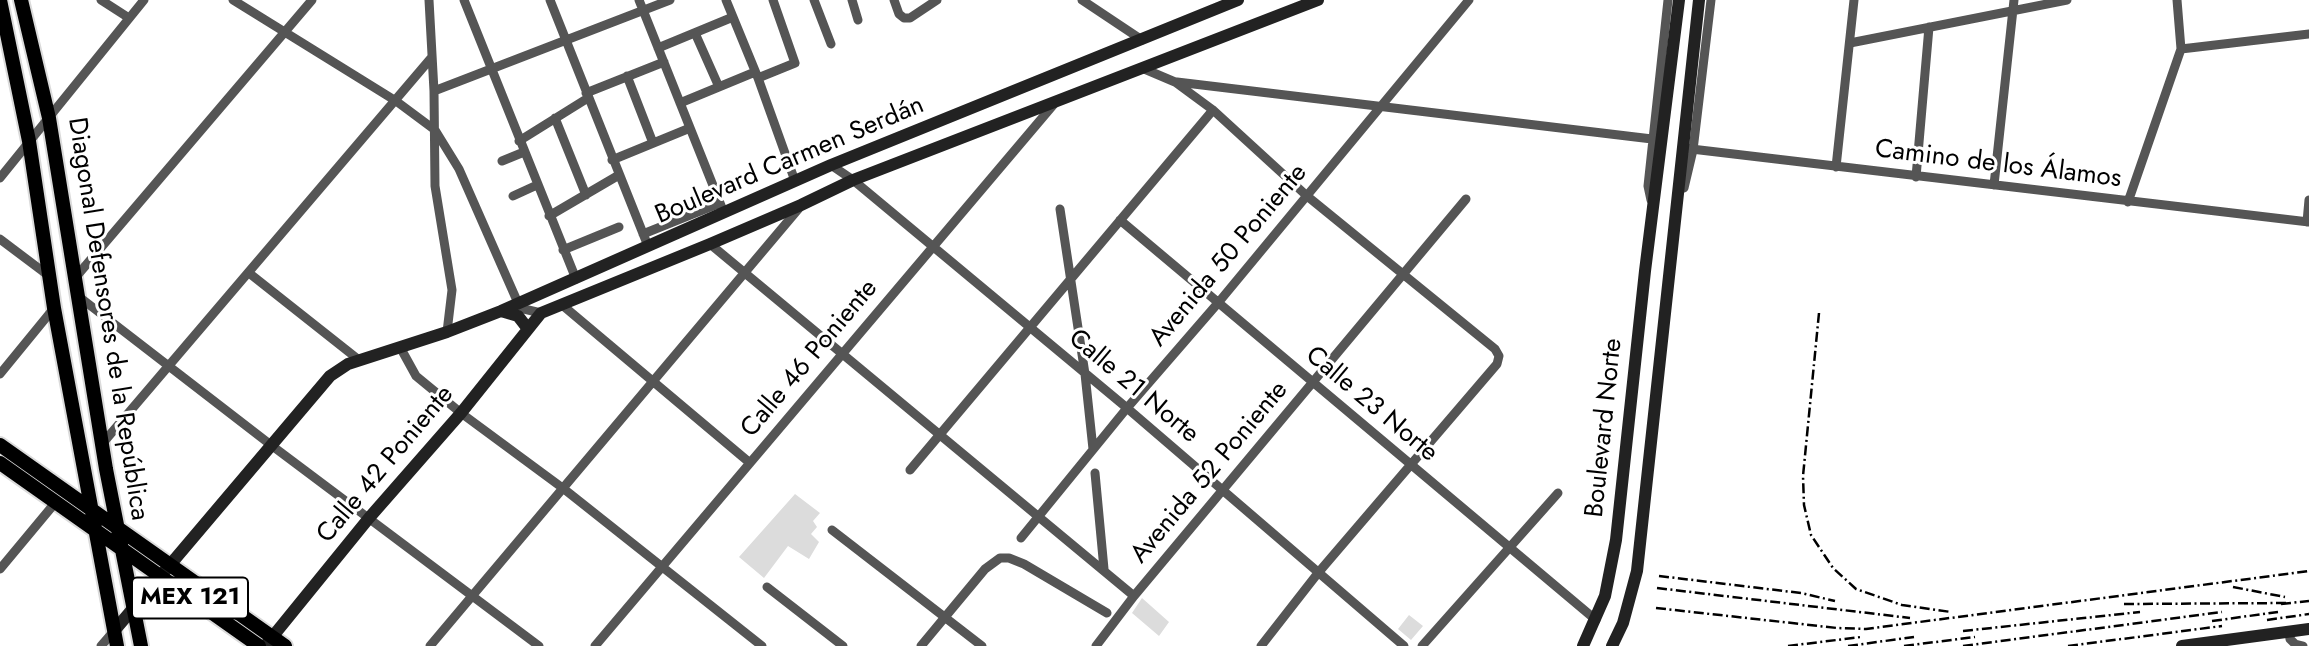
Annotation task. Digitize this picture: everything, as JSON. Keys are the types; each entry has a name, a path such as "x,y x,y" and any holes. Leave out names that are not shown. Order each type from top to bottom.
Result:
{"main road":[{"name":"Diagonal Defensores de la República","path":"0,0 29,141 54,308 115,639"},
{"name":"Diagonal Defensores de la República","path":"21,0 49,118 120,550 141,646"},
{"name":"Boulevard Carmen Serdán","path":"115,639 132,608 330,376 348,364 447,332 501,311 576,279 645,240 1238,0"},
{"name":"Boulevard Carmen Serdán","path":"541,313 710,244 853,180 1318,0"},
{"name":"Boulevard Norte","path":"1583,646 1608,585 1616,540 1679,0"},
{"name":"Boulevard Norte","path":"1612,646 1623,623 1637,571 1672,234 1688,149 1699,0"},
{"path":"1120,49 1136,71"},
{"path":"501,311 518,316 528,329"},
{"name":"Calle 42 Poniente","path":"275,643 369,517 461,413 541,313"},
{"path":"0,445 116,525"},
{"path":"0,463 120,550"},
{"name":"MEX 121","path":"116,525 275,643"},
{"name":"MEX 121","path":"120,550 259,646"},
{"path":"2182,646 2217,644 2309,629"}],"street":[{"path":"101,0 128,18"},
{"path":"0,178 144,0"},
{"path":"233,0 396,101 435,130 459,169 518,303 524,309 541,313"},
{"path":"75,278 312,0"},
{"path":"429,0 435,186 452,290 447,332"},
{"path":"464,0 576,279"},
{"path":"550,0 645,240"},
{"path":"639,0 722,208"},
{"path":"434,91 670,0"},
{"path":"726,0 757,75 795,181"},
{"path":"680,103 719,87 795,63 773,0"},
{"path":"814,0 831,44"},
{"path":"852,0 858,20"},
{"path":"894,0 899,14 904,18 910,18 937,0"},
{"path":"1082,0 1142,40"},
{"name":"Avenida 50 Poniente","path":"1021,538 1469,0"},
{"name":"Boulevard Norte","path":"1653,209 1648,186 1668,0"},
{"name":"Boulevard Norte","path":"1688,149 1711,0"},
{"path":"1836,167 1854,0"},
{"path":"1994,186 2014,0"},
{"path":"1850,43 2067,0"},
{"path":"2128,202 2181,49 2177,0"},
{"path":"658,48 733,18"},
{"path":"1916,177 1929,27"},
{"path":"695,33 719,87"},
{"path":"2181,49 2309,34"},
{"path":"102,444 432,57"},
{"path":"519,141 587,96 627,76 664,62"},
{"path":"1136,71 1175,82 1652,139"},
{"path":"627,76 653,143"},
{"path":"1175,82 1213,110 1307,196 1495,349 1499,356 1497,364 1318,573 1261,646"},
{"name":"Calle 46 Poniente","path":"596,646 1058,100"},
{"path":"910,470 1213,110"},
{"path":"555,118 586,195"},
{"path":"612,160 690,128"},
{"name":"Camino de los Álamos","path":"1688,149 2308,222"},
{"path":"502,161 524,152"},
{"name":"Calle 21 Norte","path":"831,165 853,180 1127,408 1404,646"},
{"path":"550,216 618,175"},
{"path":"513,196 537,185"},
{"name":"Avenida 52 Poniente","path":"1096,646 1134,596 1466,199"},
{"path":"2308,222 2309,200"},
{"path":"430,646 801,205"},
{"path":"1060,209 1085,374 1093,449"},
{"name":"Calle 23 Norte","path":"1120,220 1595,620"},
{"path":"563,250 619,227"},
{"path":"0,239 50,277"},
{"path":"710,244 1134,596"},
{"path":"249,273 359,360"},
{"path":"78,296 539,646"},
{"path":"561,304 750,463"},
{"path":"0,374 54,308"},
{"path":"400,347 416,376 564,489 761,646"},
{"path":"1096,473 1104,569"},
{"path":"1422,646 1558,493"},
{"path":"0,569 55,503"},
{"path":"832,530 982,646"},
{"path":"921,646 985,569 1000,558 1009,558 1107,613"},
{"path":"767,587 843,646"},
{"path":"2289,632 2290,639 2295,644 2303,646"},
{"path":"101,646 115,639"}],"shaded area":[{"path":"795,494 820,513 813,521 817,527 811,534 819,542 809,559 788,546 764,578 739,557"},
{"path":"1142,598 1169,622 1159,636 1132,613"},
{"path":"1409,615 1423,626 1411,640 1398,629"}],"railway":[{"path":"1819,313 1803,476 1804,505 1811,535 1833,568 1856,589 1902,605 1951,612"},
{"path":"1656,608 1866,629 2309,571"},
{"path":"1659,576 1801,593 1835,601"},
{"path":"2233,587 2285,597"},
{"path":"1657,588 1910,618"},
{"path":"2281,604 2309,601"},
{"path":"2124,604 2289,603"},
{"path":"1963,631 2140,612"},
{"path":"1963,646 2222,612"},
{"path":"2212,621 2278,612"},
{"path":"2267,620 2309,614"},
{"path":"2068,646 2222,626"},
{"path":"1788,646 1861,637"},
{"path":"1848,646 1914,637"},
{"path":"1904,646 1975,637"}]}
